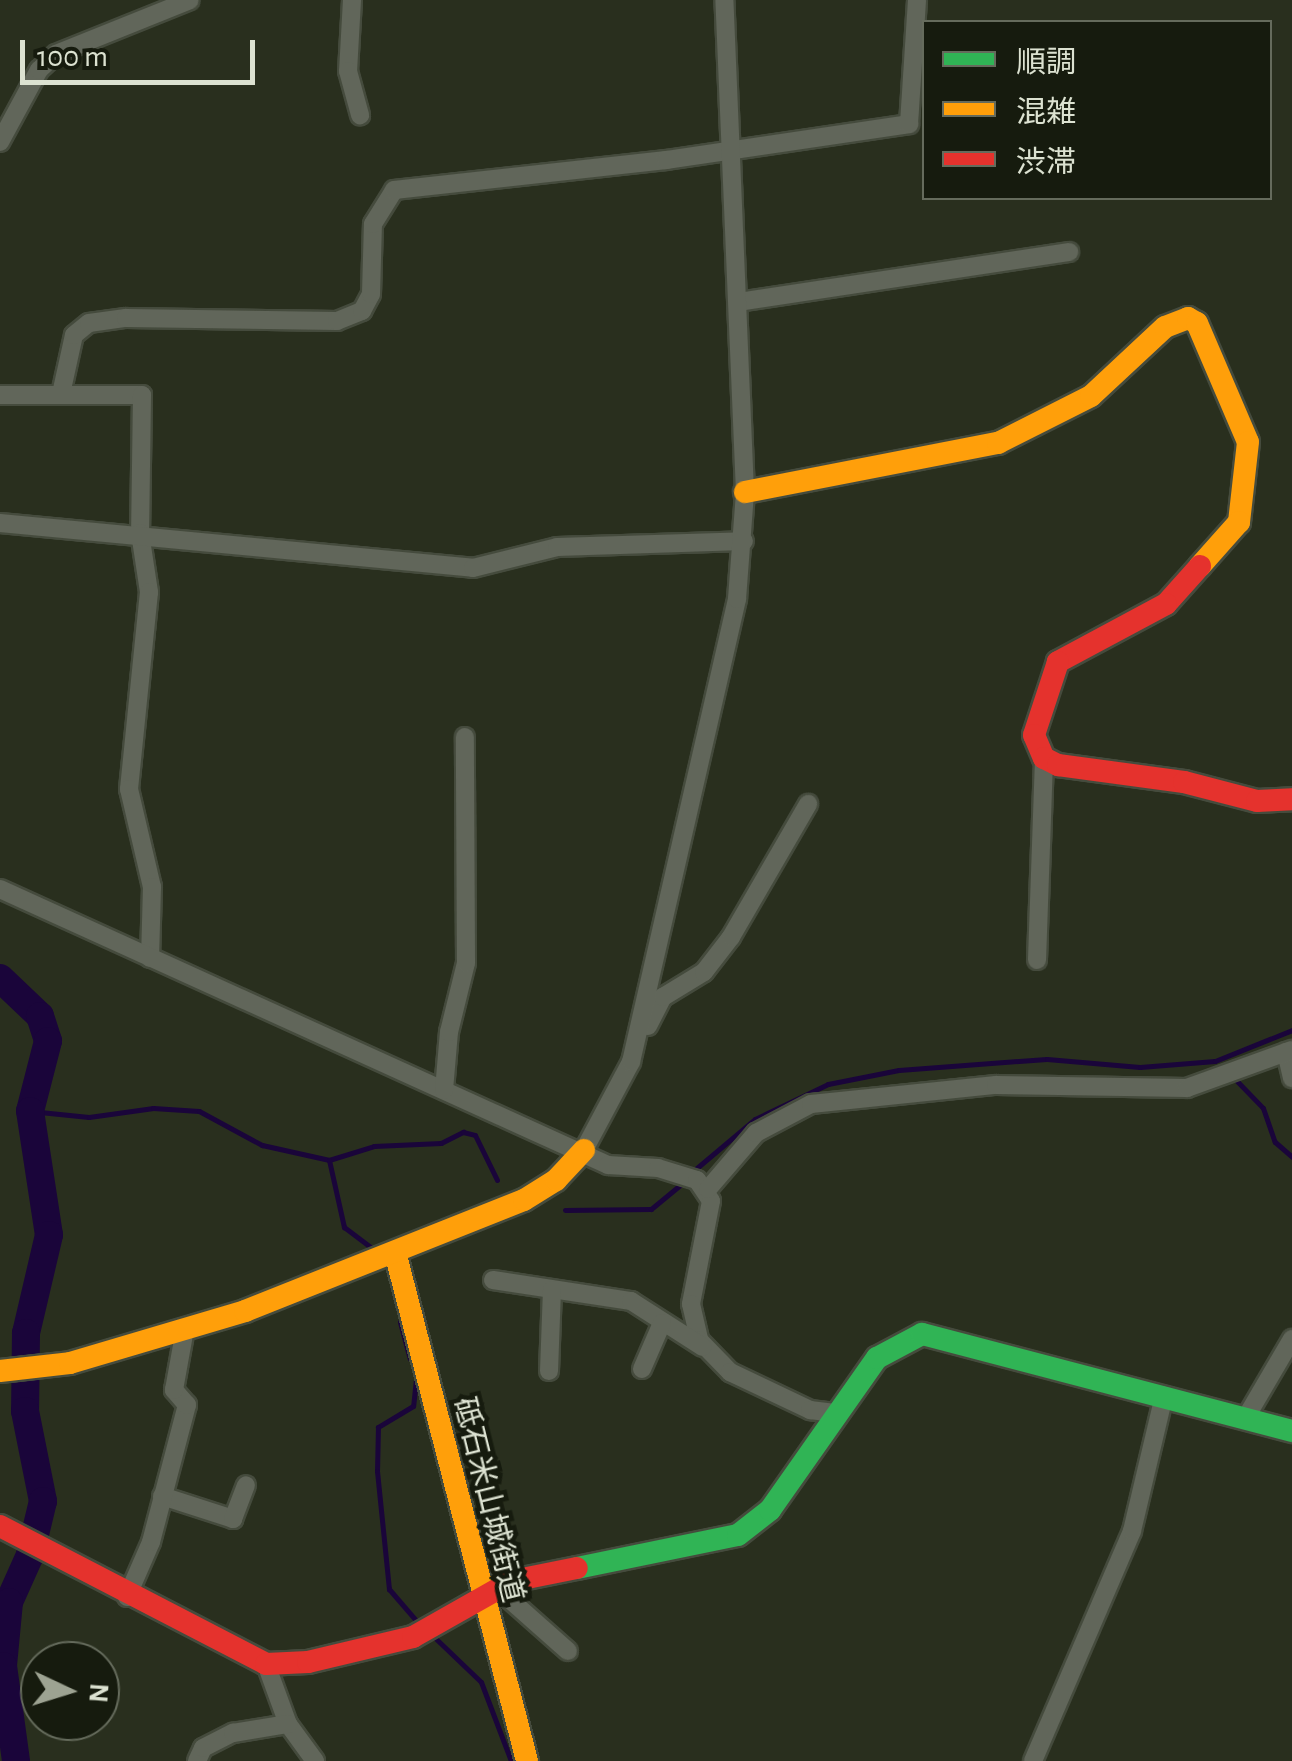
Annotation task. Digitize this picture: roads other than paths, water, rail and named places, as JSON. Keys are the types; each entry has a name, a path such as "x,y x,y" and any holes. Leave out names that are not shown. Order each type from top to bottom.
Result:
{"street":[{"path":"0,142 40,70 56,54 190,0"},
{"path":"352,0 348,71 360,115"},
{"path":"0,1372 70,1362 184,1329 524,1200 556,1180 584,1150 610,1111 637,1034 738,598 744,541 724,0"},
{"path":"61,394 74,336 89,323 338,321 362,310 371,294 374,224 394,190 909,124 917,0"},
{"path":"738,302 1069,252"},
{"path":"745,492 998,443 1091,396 1165,327 1188,318 1197,323 1248,442 1240,522 1166,604 1058,662 1038,710 1034,735 1044,758 1038,960"},
{"path":"0,395 142,395 140,532 149,592 146,663 128,789 152,886 150,958"},
{"path":"0,523 140,532 474,568 558,546 744,541"},
{"path":"444,1090 448,1032 466,963 466,738"},
{"path":"1044,758 1257,801 1292,800"},
{"path":"637,1034 663,996 704,972 731,937 808,804"},
{"path":"0,889 622,1170 658,1168 708,1189"},
{"path":"703,1347 691,1304 708,1189 756,1133 810,1104 996,1085 1187,1088 1289,1051 1292,1078"},
{"name":"砥石米山城街道","path":"395,1252 490,1595 527,1761"},
{"path":"493,1280 631,1301 703,1347 730,1372 810,1410 835,1413"},
{"path":"549,1371 552,1290"},
{"path":"642,1369 662,1323"},
{"path":"126,1597 151,1542 187,1405 174,1390 184,1329"},
{"path":"9,1532 126,1597 266,1664 413,1638 490,1595 738,1535 770,1510 877,1358 922,1334 1292,1432"},
{"path":"1245,1419 1292,1339"},
{"path":"1032,1761 1132,1532 1164,1396"},
{"path":"162,1496 233,1519 246,1486"},
{"path":"490,1595 568,1650"},
{"path":"266,1664 288,1724 315,1761"},
{"path":"198,1761 204,1748 233,1734 288,1724"}],"waterway":[{"path":"0,978 40,1016 48,1041 30,1111 49,1235 26,1333 25,1411 43,1501 30,1555 9,1602 3,1666 16,1761"},
{"path":"692,1172 755,1119 828,1084 899,1070 1047,1059 1140,1067 1215,1061 1292,1030"},
{"path":"1233,1077 1263,1108 1275,1142 1292,1157"},
{"path":"30,1111 89,1117 153,1108 199,1111 262,1145 329,1160 374,1146 441,1143 463,1132 475,1135 497,1180"},
{"path":"329,1160 344,1227 373,1249"},
{"path":"565,1210 651,1209 685,1181"},
{"path":"400,1322 410,1359"},
{"path":"416,1379 413,1406 378,1427 377,1471 389,1589 420,1625"},
{"path":"432,1635 481,1682 511,1761"}]}
